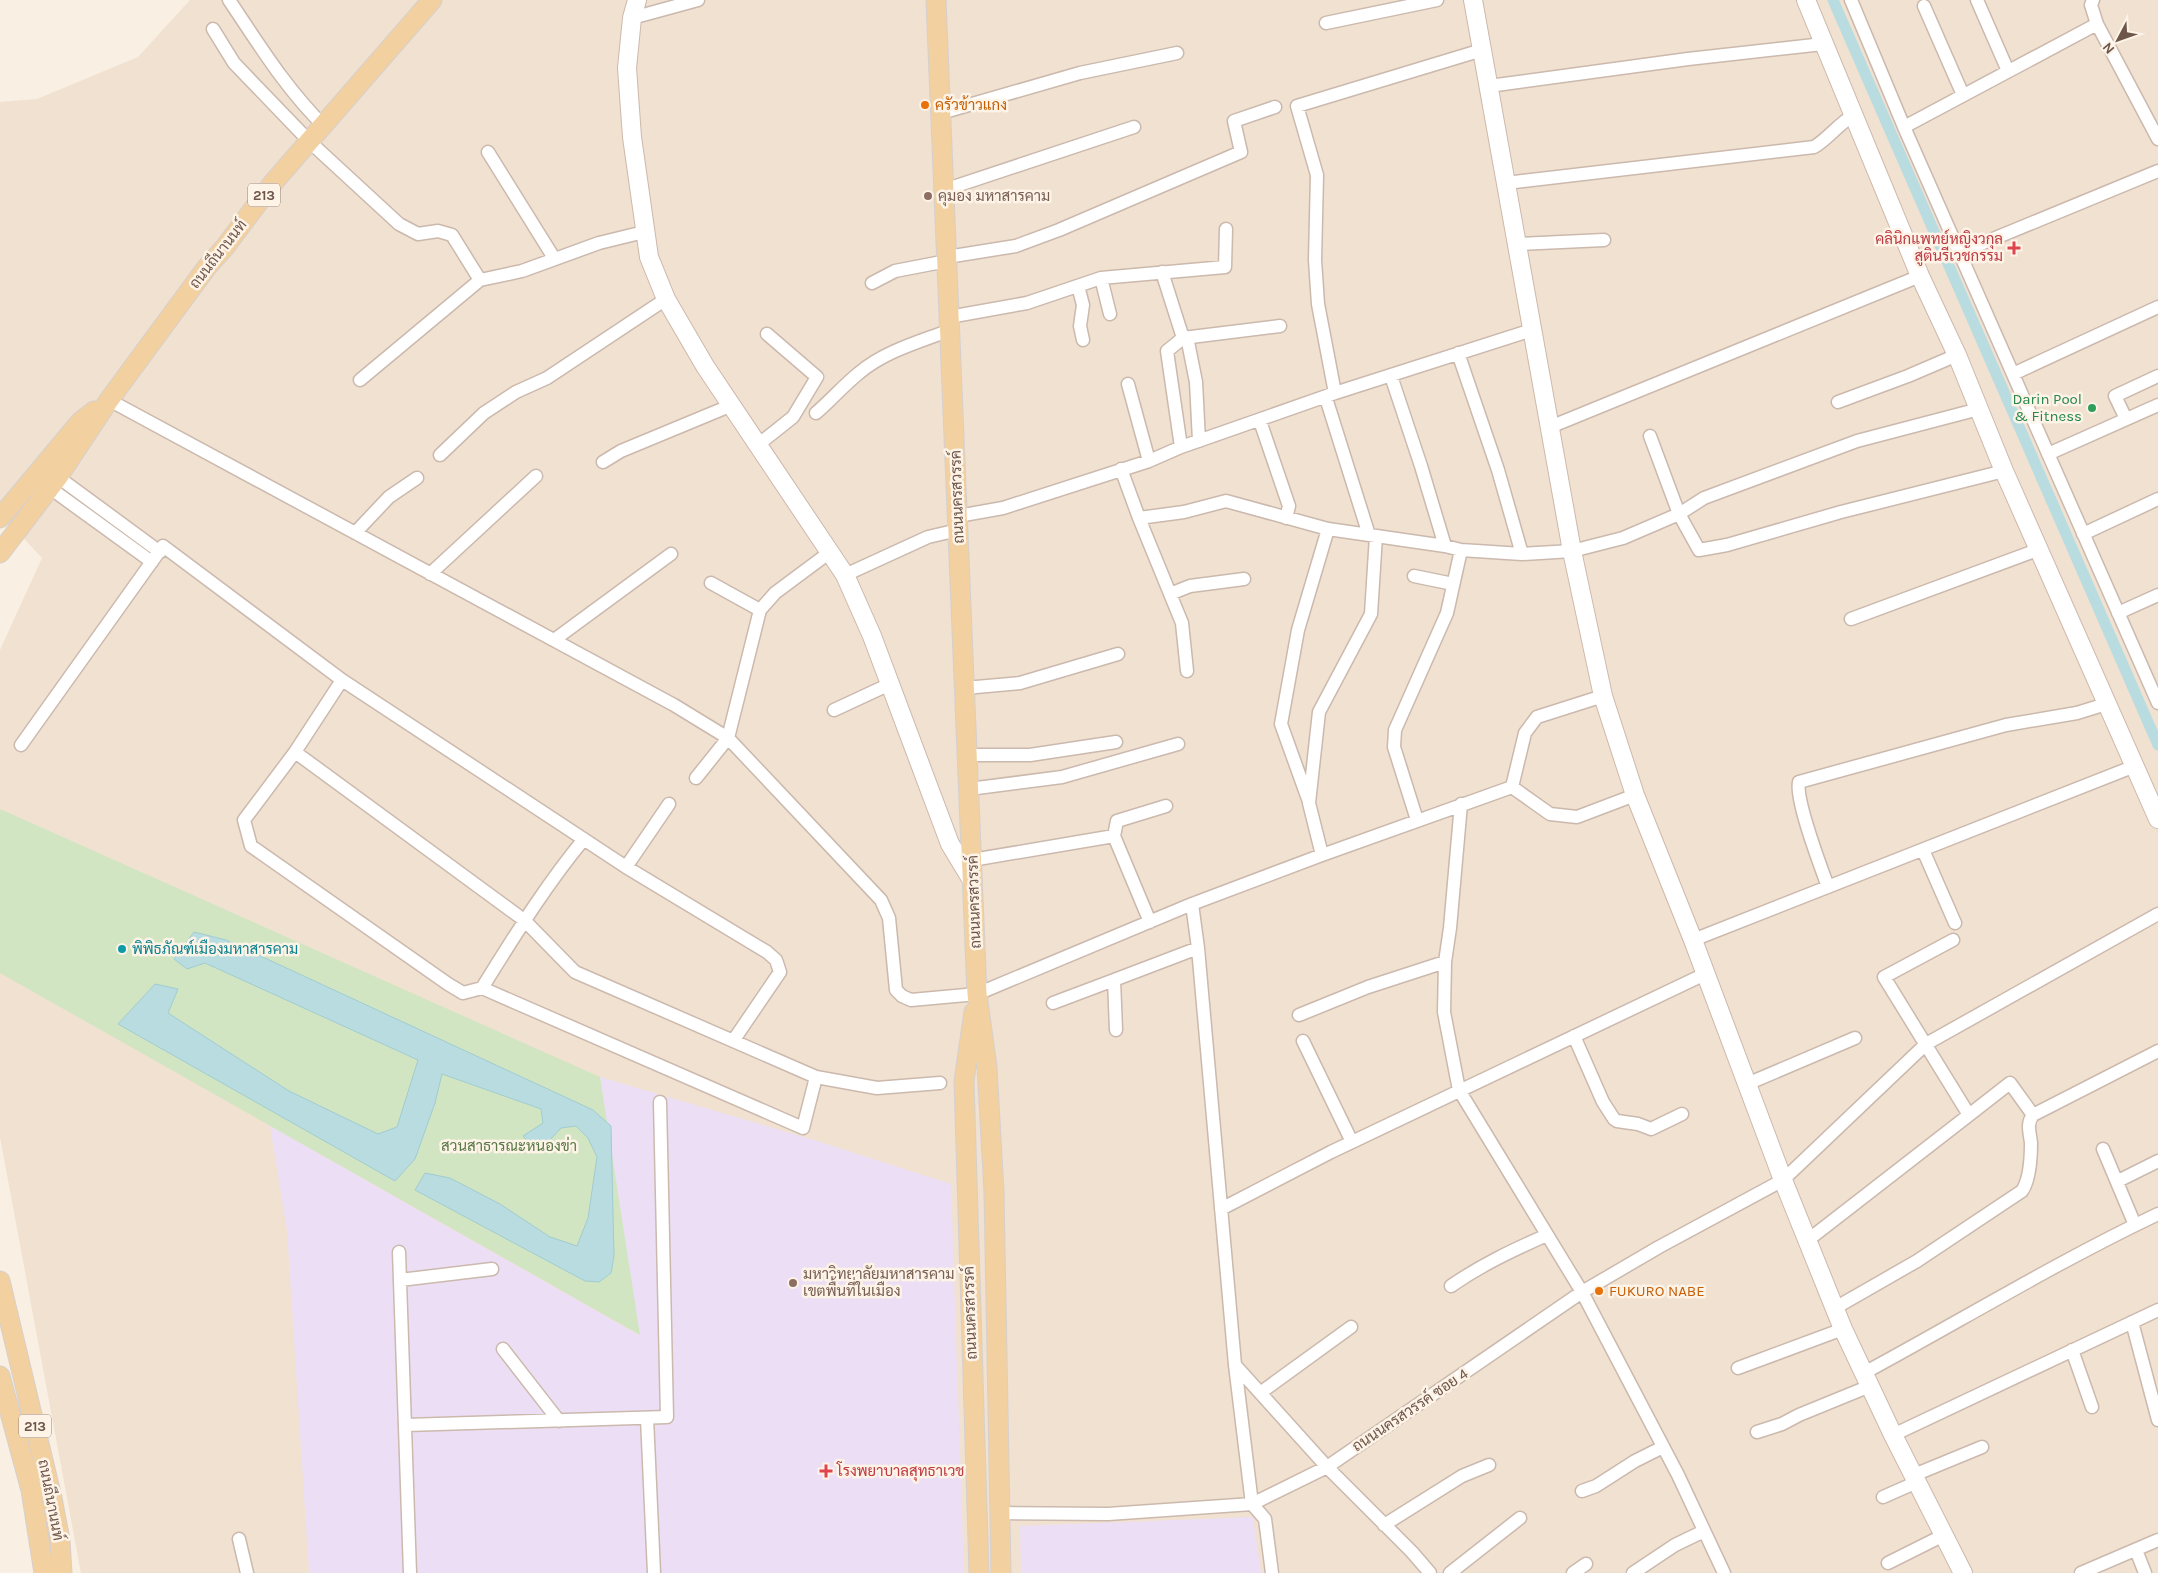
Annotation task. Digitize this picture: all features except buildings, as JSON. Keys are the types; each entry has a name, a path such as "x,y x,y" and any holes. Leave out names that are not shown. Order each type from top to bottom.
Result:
{"main road":[{"name":"ถนนนครสวรรค์","path":"936,0 977,994 987,1067 994,1192 1001,1573"},
{"name":"ถนนถีนานนท์","path":"0,553 54,483 109,400 207,267 225,247 272,184 324,126 423,4"},
{"name":"ถนนถีนานนท์","path":"0,518 80,422 109,400"},
{"path":"20,493 37,506"},
{"name":"ถนนนครสวรรค์","path":"977,994 964,1068 979,1573"},
{"path":"964,1068 987,1067"},
{"name":"ถนนถีนานนท์","path":"0,1284 52,1498 60,1540 62,1573"},
{"name":"ถนนถีนานนท์","path":"0,1376 31,1490 44,1573"}],"street":[{"path":"229,0 285,81 308,110 324,126"},
{"path":"637,0 632,18 628,73 632,137 649,257 666,299 705,366 845,575 872,636 950,844 973,882"},
{"path":"632,18 698,0"},
{"path":"1326,23 1437,0"},
{"path":"1473,0 1572,551 1603,696 1635,795 1693,940 1783,1180 1843,1329 1893,1435 1964,1573"},
{"path":"1806,0 1920,276 1957,355 2004,471 2158,819"},
{"path":"1851,0 1904,127 2158,703"},
{"path":"1977,0 2008,71"},
{"path":"2091,2 2098,24 2158,139"},
{"path":"1924,6 1963,95"},
{"path":"1904,127 2098,24"},
{"path":"213,29 234,63 310,142 400,224 418,234 438,231 452,235 480,280"},
{"path":"1489,86 1679,60 1824,44"},
{"path":"1309,803 1319,712 1371,614 1372,535 1353,480 1331,396 1318,304 1316,260 1317,175 1297,106 1482,50"},
{"path":"941,113 1080,73 1177,53"},
{"path":"872,283 887,273 1016,246 1059,230 1241,152 1234,121 1275,107"},
{"path":"1506,183 1814,147 1822,142 1841,122 1854,114"},
{"path":"944,190 1134,126"},
{"path":"488,152 554,258"},
{"path":"1960,253 2158,171"},
{"path":"816,413 859,373 891,352 950,324 1027,303 1101,278 1225,267 1226,228"},
{"path":"360,380 480,280 522,271 599,243 644,232"},
{"path":"1517,244 1604,240"},
{"path":"1162,272 1185,338 1196,382 1199,442"},
{"path":"1550,427 1920,276"},
{"path":"1101,278 1110,314"},
{"path":"1078,286 1083,305 1080,326 1083,340"},
{"path":"440,454 484,412 516,392 548,378 666,299"},
{"path":"2013,374 2158,307"},
{"path":"1181,447 1168,351 1185,338 1280,326"},
{"path":"845,575 958,523 1149,461 1181,447 1458,353 1532,330"},
{"path":"759,444 793,417 817,377 768,334"},
{"path":"1458,353 1498,470 1522,554"},
{"path":"1838,402 1908,376 1957,355"},
{"path":"1391,376 1445,546"},
{"path":"2126,419 2115,396 2158,376"},
{"path":"1128,384 1149,461"},
{"path":"109,400 674,705 728,738 881,900 889,918 896,990 902,996 911,1000 977,994 1192,904 1322,854 1512,787"},
{"path":"603,462 621,451 732,405"},
{"path":"2048,454 2158,405"},
{"path":"1138,518 1184,512 1226,501 1328,529 1461,550 1522,554 1572,551 1622,538 1678,514 1704,498 1857,442 1979,409"},
{"path":"1260,420 1289,506 1286,518"},
{"path":"1650,436 1678,514 1699,550 2004,471"},
{"path":"1121,469 1138,518 1182,623 1187,671"},
{"path":"430,574 536,476"},
{"path":"355,533 389,497 417,478"},
{"path":"54,483 156,557"},
{"path":"2083,534 2158,499"},
{"path":"1322,854 1309,803 1281,724 1298,630 1328,529"},
{"path":"21,745 164,546 342,680 626,866 767,952 776,960 780,972 733,1041"},
{"path":"1851,619 2040,549"},
{"path":"1417,820 1394,747 1395,730 1447,613 1461,550"},
{"path":"696,778 728,738 760,610 775,593 830,552"},
{"path":"554,640 670,554"},
{"path":"1414,576 1453,584"},
{"path":"1170,594 1190,586 1244,578"},
{"path":"711,583 760,610"},
{"path":"2118,613 2158,595"},
{"path":"965,688 1020,683 1118,654"},
{"path":"342,680 295,752 244,820 251,846 463,993 482,988 803,1128 816,1077"},
{"path":"834,710 890,684"},
{"path":"1512,787 1525,733 1537,717 1603,696"},
{"path":"1828,887 1802,806 1798,782 2006,725 2077,712 2106,704"},
{"path":"967,755 1030,755 1116,742"},
{"path":"969,789 1062,777 1178,744"},
{"path":"295,752 524,920 575,972 816,1077 877,1088 940,1083"},
{"path":"1693,940 2135,766"},
{"path":"1512,787 1550,814 1577,817 1635,795"},
{"path":"626,866 669,804"},
{"path":"1461,804 1450,928 1445,962 1444,1012 1459,1090 1582,1292 1663,1447 1722,1572"},
{"path":"1150,922 1114,836 1117,821 1166,806"},
{"path":"972,860 1114,836"},
{"path":"482,988 524,920 561,866 584,838"},
{"path":"1923,850 1955,923"},
{"path":"1192,904 1198,948 1235,1365 1252,1504 1265,1519 1272,1573"},
{"name":"ถนนนครสวรรค์ ซอย 4","path":"999,1513 1108,1514 1252,1504 1327,1467 1582,1292 1659,1247 1783,1180 1926,1044 2158,914"},
{"path":"1953,940 1884,977 1970,1115"},
{"path":"1053,1003 1198,948"},
{"path":"1299,1015 1368,987 1445,962"},
{"path":"1221,1209 1459,1090 1705,974"},
{"path":"1114,980 1116,1030"},
{"path":"1574,1036 1603,1102 1617,1121 1638,1124 1651,1129 1682,1114"},
{"path":"1746,1084 1855,1038"},
{"path":"1303,1041 1352,1142"},
{"path":"1835,1308 1910,1265 2022,1191 2028,1175 2031,1144 2029,1124 2033,1115 2158,1051"},
{"path":"1808,1240 2010,1083 2033,1115"},
{"path":"406,1425 559,1422 667,1417 660,1102"},
{"path":"2103,1149 2135,1225"},
{"path":"2118,1181 2158,1161"},
{"path":"1758,1432 1782,1424 1867,1380 1967,1317 2046,1271 2158,1214"},
{"path":"1451,1286 1476,1268 1497,1257 1547,1236"},
{"path":"399,1252 410,1573"},
{"path":"400,1280 492,1269"},
{"path":"1893,1435 2158,1310"},
{"path":"2132,1322 2158,1420"},
{"path":"1260,1393 1351,1327"},
{"path":"1738,1368 1843,1329"},
{"path":"503,1348 559,1422"},
{"path":"2072,1350 2092,1407"},
{"path":"1235,1365 1327,1467 1430,1573"},
{"path":"647,1418 654,1573"},
{"path":"1582,1491 1596,1486 1635,1461 1663,1447"},
{"path":"1883,1497 1915,1478 1982,1448"},
{"path":"1384,1525 1462,1476 1489,1465"},
{"path":"1450,1573 1520,1518"},
{"path":"1632,1573 1675,1545 1704,1531"},
{"path":"1888,1563 1944,1535"},
{"path":"239,1539 247,1573"},
{"path":"2081,1573 2158,1540"},
{"path":"2136,1550 2145,1573"},
{"path":"1573,1573 1586,1564"}],"shaded area":[{"path":"190,0 2158,0 2158,1573 81,1573 0,1137 0,650 42,558 0,513 0,102 37,99 138,57"},
{"name":"มหาวิทยาลัยมหาสารคาม เขตพื้นที่ในเมือง","path":"600,1077 817,1141 951,1184 964,1573 309,1573 287,1231 270,1126 639,1335"},
{"path":"1253,1517 1261,1573 1021,1573 1020,1526"}],"green space":[{"name":"สวนสาธารณะหนองข่า","path":"0,809 600,1077 640,1335 0,973"}],"water":[{"path":"194,932 226,940 593,1110 611,1126 614,1256 611,1273 599,1282 585,1281 415,1190 425,1173 450,1178 500,1204 550,1237 577,1246 588,1218 597,1157 588,1138 576,1126 561,1128 538,1153 523,1136 543,1123 541,1109 442,1074 435,1103 415,1159 395,1181 118,1024 155,984 178,989 168,1013 289,1091 378,1134 397,1127 418,1060 205,963 187,969 174,959"}],"waterway":[{"path":"1833,0 2158,745"}],"place":[{"name":"ครัวข้าวแกง","path":"925,105"},
{"name":"คุมอง มหาสารคาม","path":"928,196"},
{"name":"คลินิกแพทย์หญิงวกุล สูตินรีเวชกรรม","path":"2014,248"},
{"name":"Darin Pool & Fitness","path":"2092,408"},
{"name":"พิพิธภัณฑ์เมืองมหาสารคาม","path":"122,949"},
{"name":"มหาวิทยาลัยมหาสารคาม เขตพื้นที่ในเมือง","path":"793,1283"},
{"name":"FUKURO NABE","path":"1599,1291"},
{"name":"โรงพยาบาลสุทธาเวช","path":"826,1471"}]}
